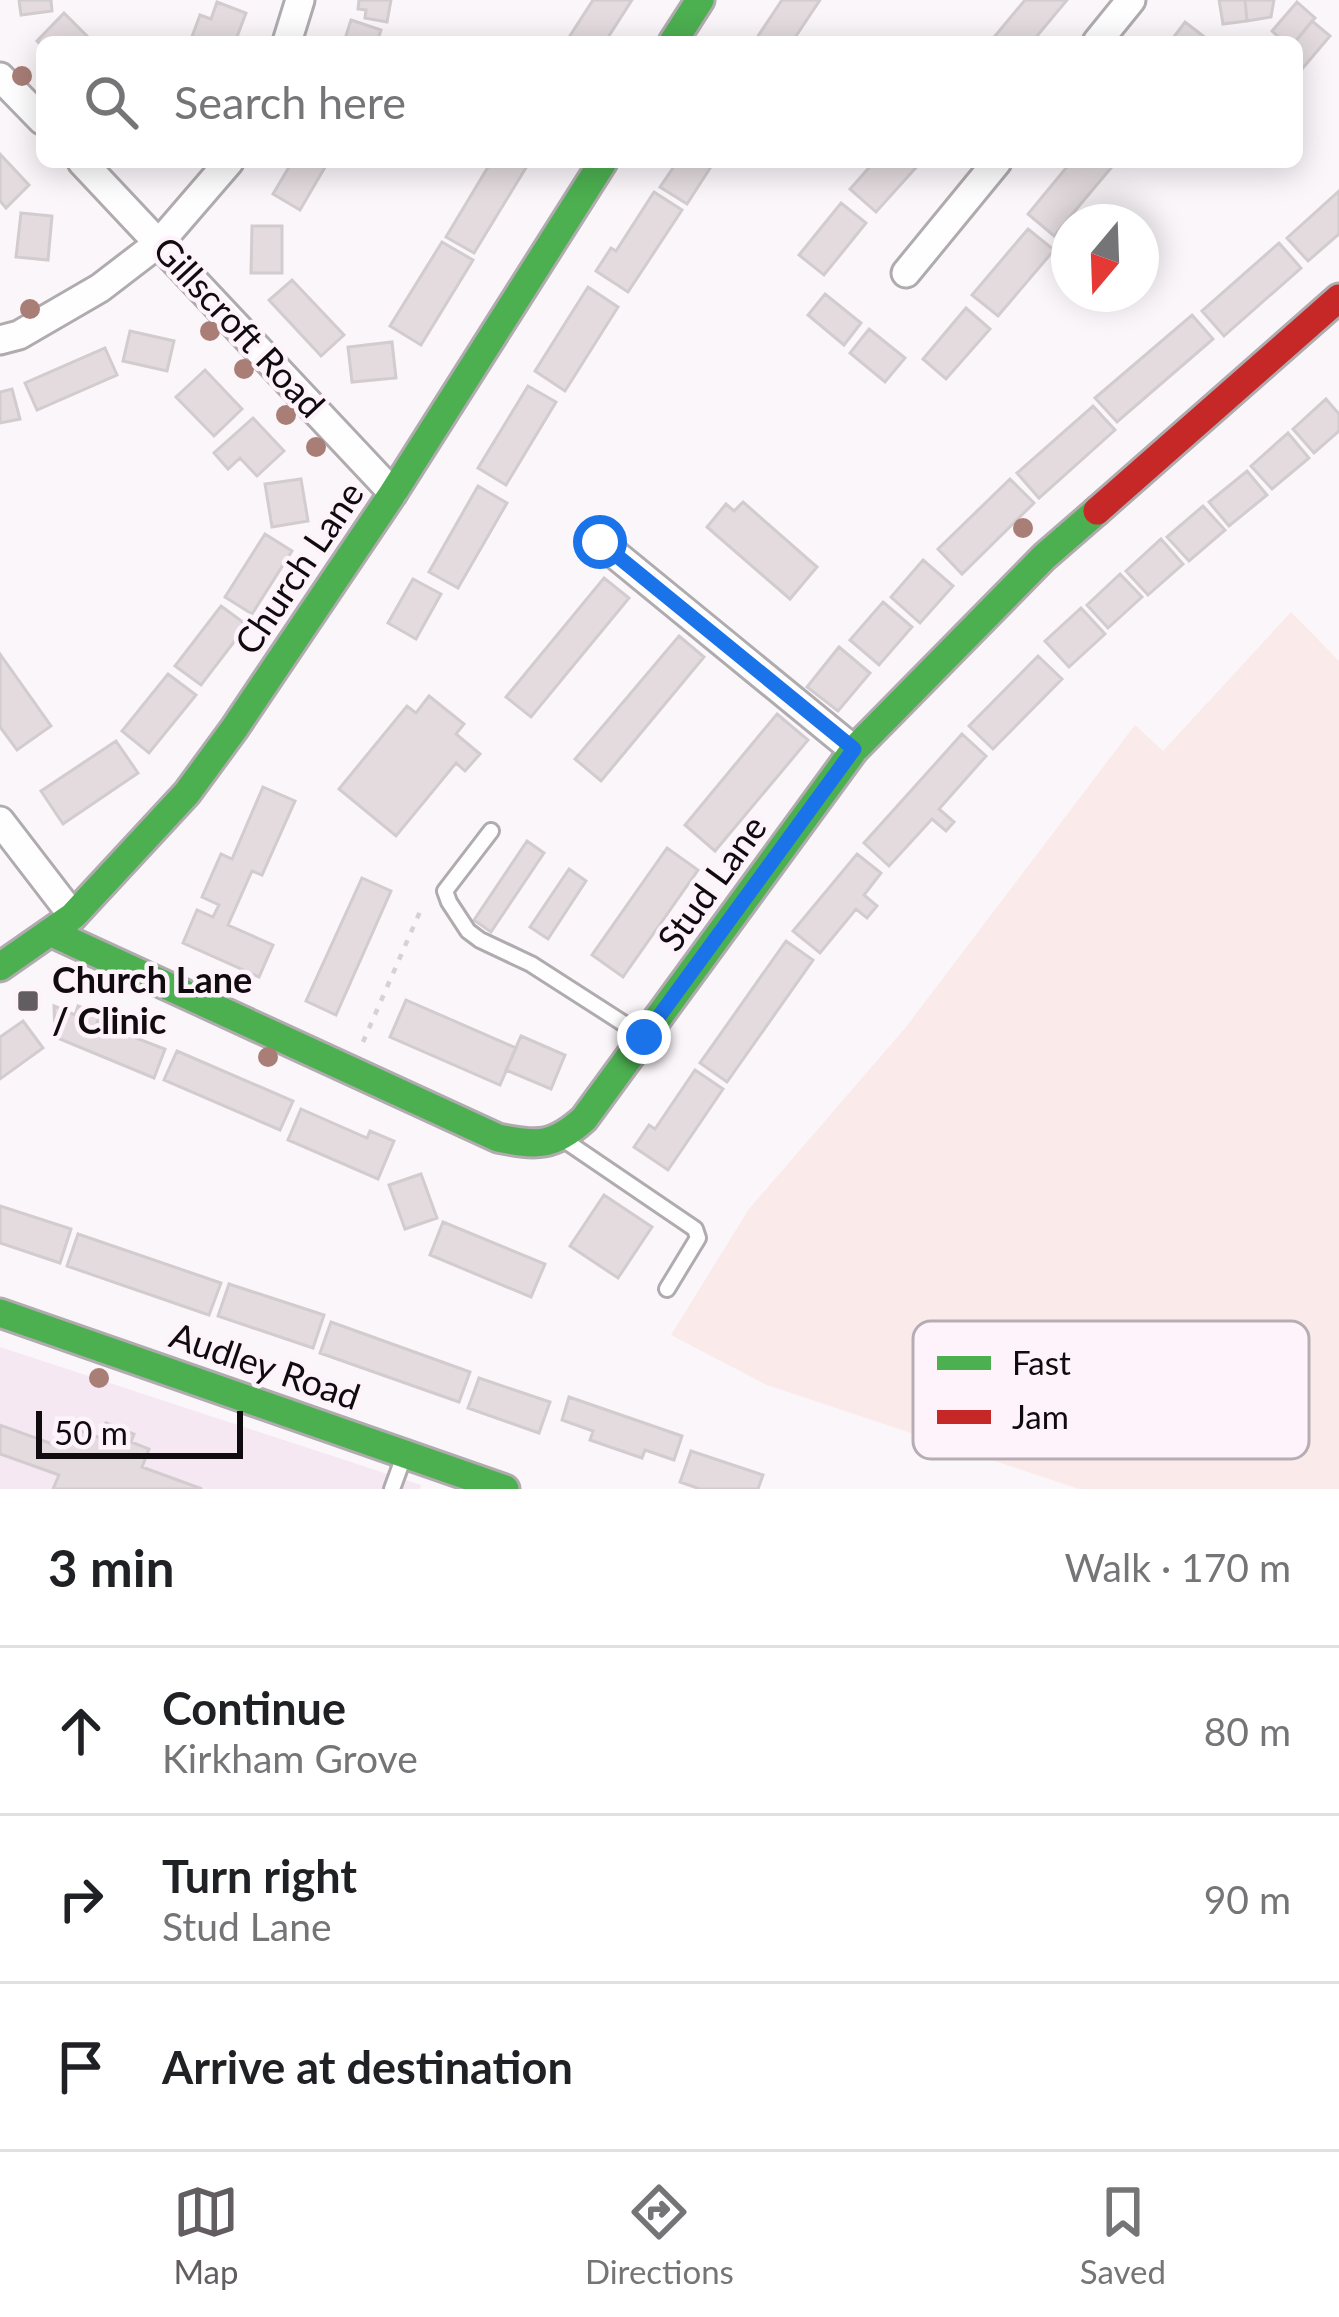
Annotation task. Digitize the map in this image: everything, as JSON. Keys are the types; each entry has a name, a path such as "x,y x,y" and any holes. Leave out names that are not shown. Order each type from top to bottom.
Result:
{"street":[{"path":"289,36 300,0"},
{"path":"677,36 700,0"},
{"path":"1101,36 1131,0"},
{"path":"0,77 36,114"},
{"name":"Gillscroft Road","path":"88,168 393,493"},
{"path":"0,340 19,335 100,288 160,242 225,168"},
{"name":"Church Lane","path":"0,967 62,924 187,793 393,493 599,168"},
{"path":"906,272 993,168"},
{"name":"Stud Lane","path":"562,1139 584,1119 854,749 1044,557 1339,298"},
{"path":"600,542 854,749"},
{"path":"0,821 62,924 497,1138 532,1145 562,1139"},
{"name":"Audley Road","path":"0,1313 505,1489"}],"lane":[{"path":"491,831 446,891 468,931 531,964 644,1037"},
{"path":"562,1139 695,1228 698,1238 667,1289"},
{"path":"392,1489 404,1454"}],"path":[{"path":"351,1069 422,907"}],"shaded area":[{"path":"1291,612 1339,661 1339,1489 1079,1489 989,1459 1309,1459 1309,1321 913,1321 913,1434 767,1385 671,1335 749,1209 906,1027 1135,725 1163,751"},
{"path":"0,1347 421,1485 420,1489 0,1489"}],"building":[{"path":"19,0 51,0 52,11 21,15"},
{"path":"359,0 391,0 387,22 365,18 366,10 358,9"},
{"path":"593,0 632,0 609,36 570,36"},
{"path":"782,0 820,0 796,36 758,36"},
{"path":"1025,0 1067,0 1037,36 995,36"},
{"path":"1219,0 1245,0 1247,21 1223,24"},
{"path":"1245,0 1274,0 1271,17 1247,21"},
{"path":"217,2 246,13 237,36 192,36 200,15 211,19"},
{"path":"1297,2 1315,18 1300,36 1277,36 1272,31"},
{"path":"64,13 87,36 42,36"},
{"path":"351,20 381,30 379,36 346,36"},
{"path":"1312,21 1330,36 1303,68 1303,36"},
{"path":"1185,22 1203,36 1174,36"},
{"path":"0,154 29,185 6,208 0,201"},
{"path":"288,168 324,168 300,210 273,194"},
{"path":"487,168 526,168 474,253 446,237"},
{"path":"673,168 710,168 687,204 660,187"},
{"path":"869,168 916,168 876,212 850,189"},
{"path":"1066,168 1111,168 1081,204 1051,204 1051,233 1028,214"},
{"path":"1339,191 1339,234 1308,261 1287,238"},
{"path":"654,192 682,210 628,292 596,271 611,248 616,251"},
{"path":"841,203 866,223 824,275 799,255"},
{"path":"21,213 52,216 48,260 16,257"},
{"path":"252,226 282,226 282,273 251,273"},
{"path":"1028,229 1051,248 1051,254 998,316 972,295"},
{"path":"442,242 473,260 421,345 390,326"},
{"path":"1279,243 1301,268 1224,336 1202,311"},
{"path":"292,280 344,335 321,356 269,300"},
{"path":"588,287 618,307 565,391 535,371"},
{"path":"825,294 861,323 844,345 808,315"},
{"path":"966,308 990,329 946,379 923,359"},
{"path":"1192,315 1213,339 1117,422 1095,398"},
{"path":"869,329 905,358 885,382 850,353"},
{"path":"130,331 174,341 167,371 123,361"},
{"path":"392,342 396,378 352,382 348,347"},
{"path":"105,348 117,375 37,410 25,383"},
{"path":"205,370 242,409 214,436 176,397"},
{"path":"528,386 556,402 506,485 478,468"},
{"path":"12,389 20,419 0,423 0,392"},
{"path":"1326,399 1339,414 1339,431 1314,453 1293,429"},
{"path":"1093,406 1115,430 1039,498 1017,473"},
{"path":"253,418 284,451 257,476 240,458 228,469 214,453"},
{"path":"1288,433 1309,458 1272,489 1251,466"},
{"path":"1247,471 1267,495 1229,526 1209,502"},
{"path":"301,479 308,521 272,527 265,484"},
{"path":"1010,479 1034,503 962,574 938,549"},
{"path":"478,486 507,503 458,588 429,572"},
{"path":"743,502 817,567 790,599 707,527 726,504 734,511"},
{"path":"1203,506 1225,530 1189,561 1167,537"},
{"path":"265,534 292,551 252,614 225,597"},
{"path":"1161,539 1183,564 1148,595 1126,571"},
{"path":"923,560 953,586 920,623 891,597"},
{"path":"1120,574 1142,597 1108,628 1087,605"},
{"path":"604,578 629,598 531,717 506,697"},
{"path":"413,579 441,594 416,639 388,623"},
{"path":"883,602 912,627 879,665 850,640"},
{"path":"221,606 247,625 201,685 175,666"},
{"path":"1081,608 1105,634 1069,667 1045,641"},
{"path":"679,636 704,657 601,781 575,759"},
{"path":"839,647 870,673 838,711 807,687"},
{"path":"0,654 51,726 17,750 0,727"},
{"path":"1038,656 1062,679 993,749 969,726"},
{"path":"168,674 196,695 149,753 122,731"},
{"path":"429,696 464,724 456,734 480,754 465,771 456,763 396,836 339,789 407,706 416,713"},
{"path":"777,714 808,740 715,851 685,825"},
{"path":"962,734 986,756 939,809 954,822 946,831 932,819 889,866 864,843"},
{"path":"116,741 138,773 63,824 41,791"},
{"path":"263,787 295,801 262,875 252,871 228,925 273,945 259,977 183,943 197,910 213,917 219,905 202,897 221,854 232,859"},
{"path":"527,841 544,853 491,932 474,920"},
{"path":"667,848 698,870 623,977 592,955"},
{"path":"857,854 881,873 864,895 877,906 867,918 856,909 820,953 793,931"},
{"path":"569,869 586,881 548,939 530,927"},
{"path":"362,878 391,891 336,1015 306,1001"},
{"path":"786,941 813,960 727,1082 700,1063"},
{"path":"406,1000 516,1048 500,1085 390,1037"},
{"path":"54,1006 75,1015 78,1006 100,1014 97,1023 165,1049 154,1078 55,1037"},
{"path":"23,1021 43,1048 0,1079 0,1037"},
{"path":"521,1036 565,1055 551,1089 506,1070"},
{"path":"177,1051 293,1101 280,1130 164,1080"},
{"path":"695,1070 723,1089 668,1170 634,1147 649,1125 655,1129"},
{"path":"301,1109 367,1138 370,1131 394,1141 378,1179 288,1140"},
{"path":"421,1174 437,1218 405,1229 389,1185"},
{"path":"604,1195 652,1227 618,1278 570,1246"},
{"path":"0,1206 71,1229 60,1263 0,1243"},
{"path":"443,1222 545,1264 531,1297 430,1255"},
{"path":"78,1234 221,1283 209,1315 67,1266"},
{"path":"229,1284 324,1315 313,1348 218,1316"},
{"path":"331,1322 470,1372 459,1402 320,1353"},
{"path":"479,1378 550,1402 539,1433 468,1408"},
{"path":"569,1397 682,1436 674,1460 645,1450 642,1458 590,1440 593,1431 562,1420"},
{"path":"106,1423 134,1434 131,1442 149,1449 142,1467 202,1489 53,1489 59,1475 0,1454 0,1425 55,1445 63,1424 100,1438"},
{"path":"691,1451 763,1475 758,1489 700,1489 680,1482"}],"traffic: fast":[{"path":"677,36 700,0"},
{"path":"0,967 73,916 187,793 393,493 599,168"},
{"path":"50,932 498,1138 534,1143 563,1135 584,1119 854,750 1044,557 1097,511"},
{"path":"0,1313 505,1489"}],"traffic: jam":[{"path":"1097,511 1339,298"}],"place":[{"name":"Church Lane / Clinic","path":"28,1001"}],"route":[{"path":"600,542 854,749 644,1037"}]}
